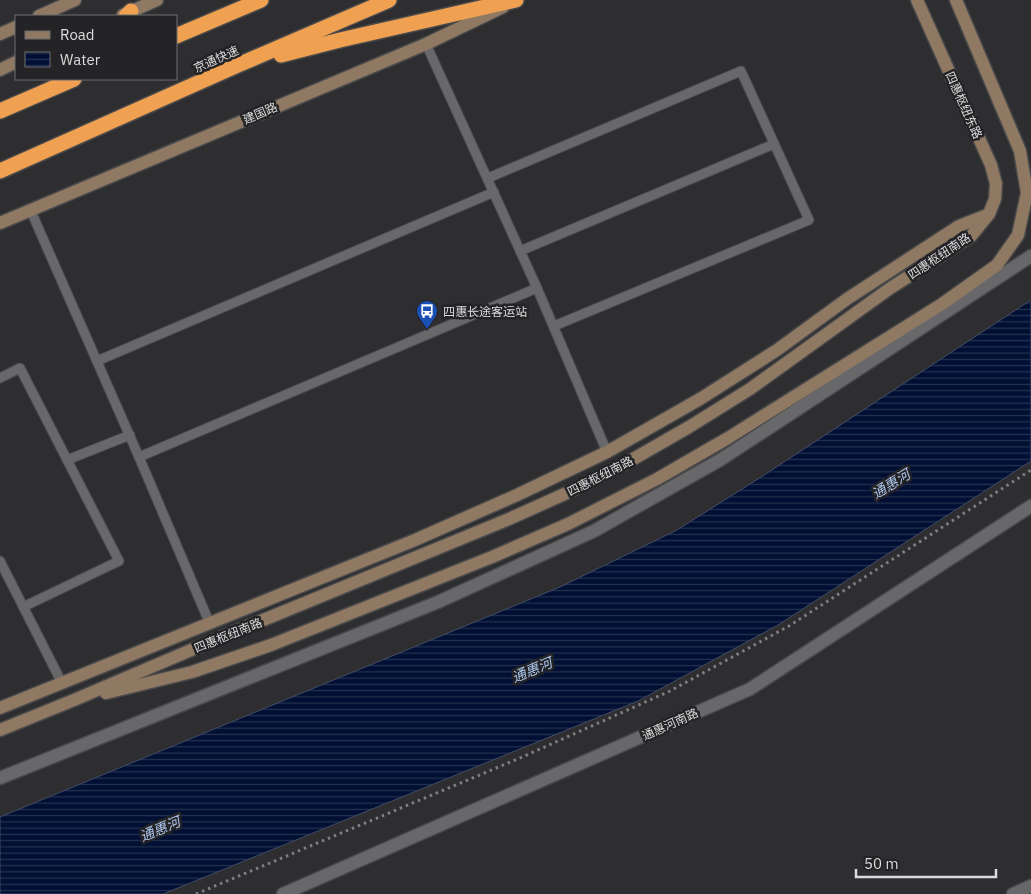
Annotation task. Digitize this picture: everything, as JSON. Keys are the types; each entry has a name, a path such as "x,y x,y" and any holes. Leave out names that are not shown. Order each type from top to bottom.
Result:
{"highway":[{"path":"178,35 261,0"},
{"name":"京通快速","path":"0,170 389,0"},
{"path":"238,65 517,0"},
{"path":"39,93 55,80"},
{"path":"0,111 72,80"}],"street":[{"path":"41,15 75,0"},
{"path":"126,15 157,0"},
{"name":"建国路","path":"0,223 426,44 517,0"},
{"name":"四惠枢纽东路","path":"917,0 991,165 996,184 995,199 990,214"},
{"path":"74,700 192,672 271,645 492,557 568,524 657,479 728,438 942,304 997,265 1018,235 1027,192 1020,151 956,0"},
{"path":"0,34 15,27"},
{"path":"0,70 15,62"},
{"name":"四惠枢纽南路","path":"0,708 416,540 607,452 700,399 746,370 847,299 959,226 990,214"},
{"name":"四惠枢纽南路","path":"0,730 500,523 569,492 628,462 689,428 750,389 889,289 971,236 990,214"},
{"path":"0,778 438,602 594,531 720,460 1031,256"},
{"name":"通惠河南路","path":"283,894 750,689 1031,506"},
{"path":"1013,894 1031,886"}],"lane":[{"path":"426,44 554,326 607,452"},
{"path":"488,178 741,71 809,220 554,326"},
{"path":"520,251 774,144"},
{"path":"97,361 494,192"},
{"path":"30,209 130,435 210,624"},
{"path":"139,457 537,288"},
{"path":"0,378 20,368 118,561 23,607"},
{"path":"67,460 130,435"},
{"path":"0,561 62,683"}],"path":[{"path":"196,894 511,762 670,691 789,626 1031,470"}],"water":[{"name":"通惠河","path":"1031,300 1031,461 778,625 638,701 163,894 0,894 0,817 560,587 677,530"}],"place":[{"name":"四惠长途客运站","path":"427,330"}]}
